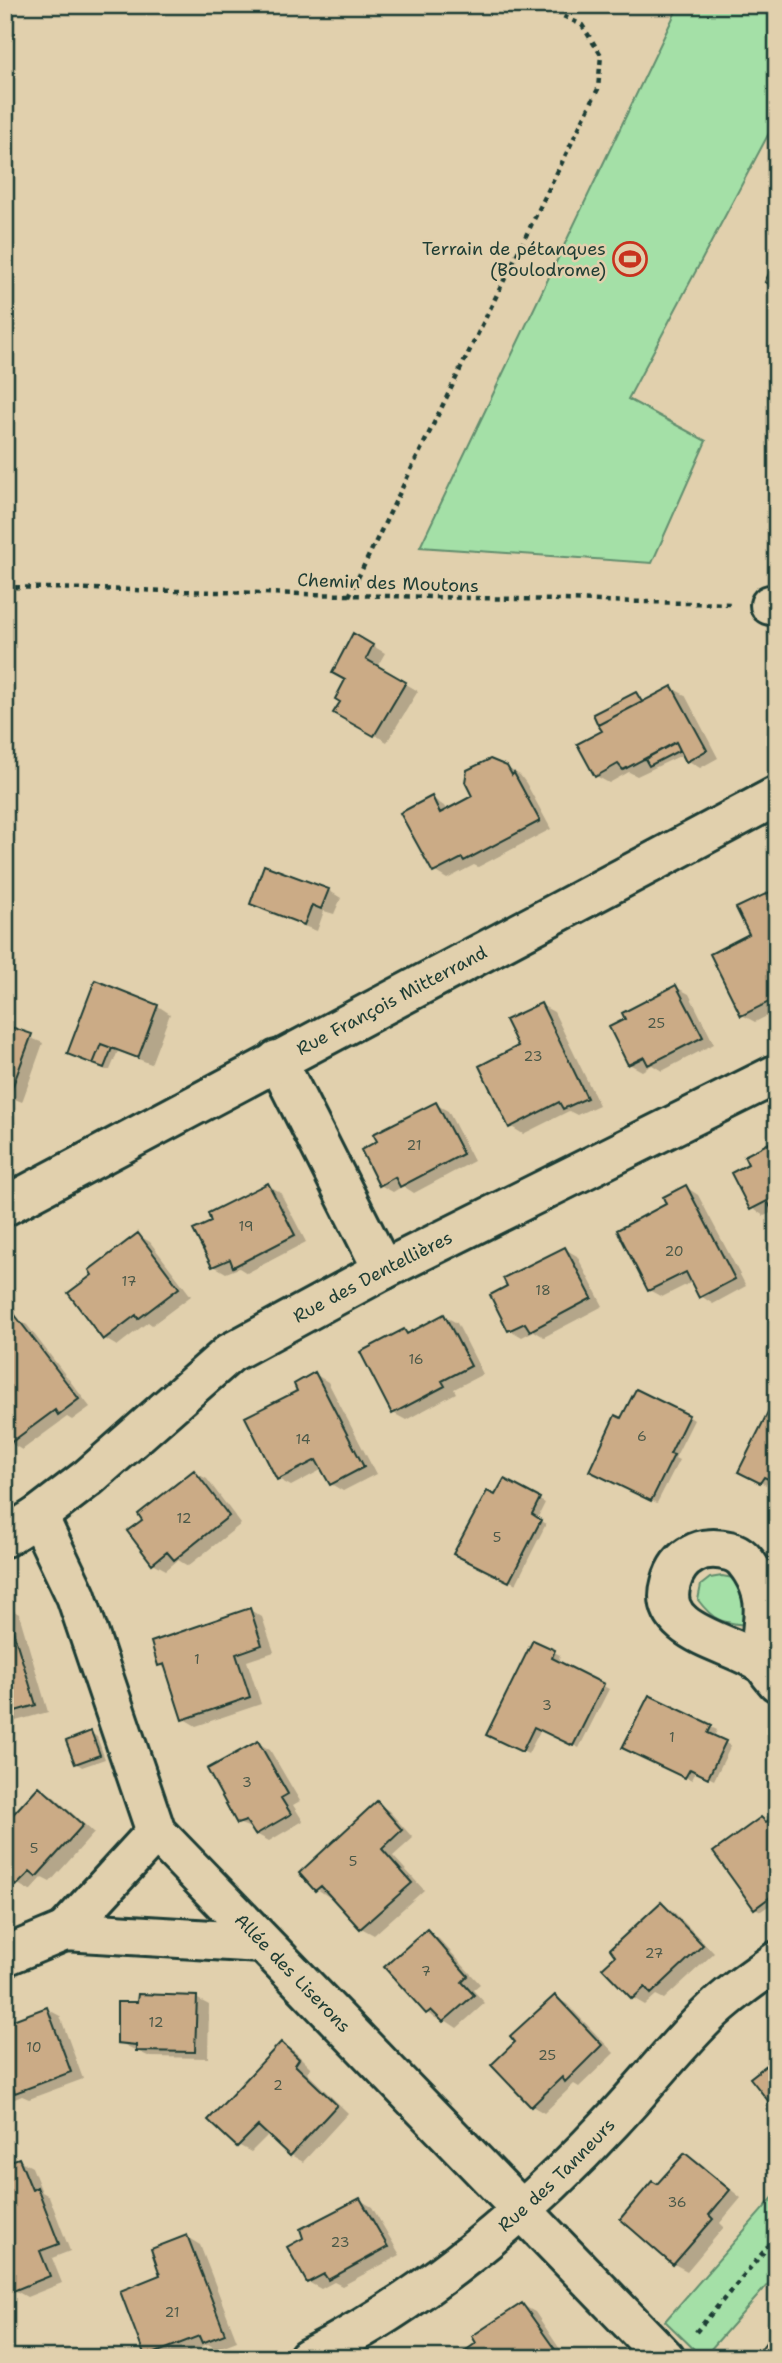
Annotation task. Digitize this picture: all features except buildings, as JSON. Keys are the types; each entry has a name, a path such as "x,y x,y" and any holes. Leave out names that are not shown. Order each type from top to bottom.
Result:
{"street":[{"name":"Rue François Mitterrand","path":"5,1206 777,796"},
{"path":"277,1060 383,1270"},
{"name":"Rue des Dentellières","path":"5,1537 89,1477 230,1353 383,1270 777,1074"},
{"name":"Allée des Liserons","path":"38,1516 76,1596 156,1832 523,2210 678,2348"},
{"path":"5,1956 65,1931 156,1832"},
{"path":"65,1931 261,1943"},
{"name":"Rue des Tanneurs","path":"308,2358 364,2329 405,2303 523,2210 613,2120 708,2015 777,1961"}],"path":[{"path":"349,596 598,89 601,55 582,25 540,5"},
{"name":"Chemin des Moutons","path":"5,587 774,605"},
{"path":"678,2348 777,2236"}],"green space":[{"name":"Terrain de pétanques (Boulodrome)","path":"679,5 777,5 777,118 628,399 706,441 652,563 420,547"},
{"path":"722,1576 739,1579 754,1626 722,1621 698,1600 701,1585 710,1578"},
{"path":"777,2193 777,2274 703,2358 665,2321"}],"place":[{"name":"Terrain de pétanques (Boulodrome)","path":"630,259"}]}
